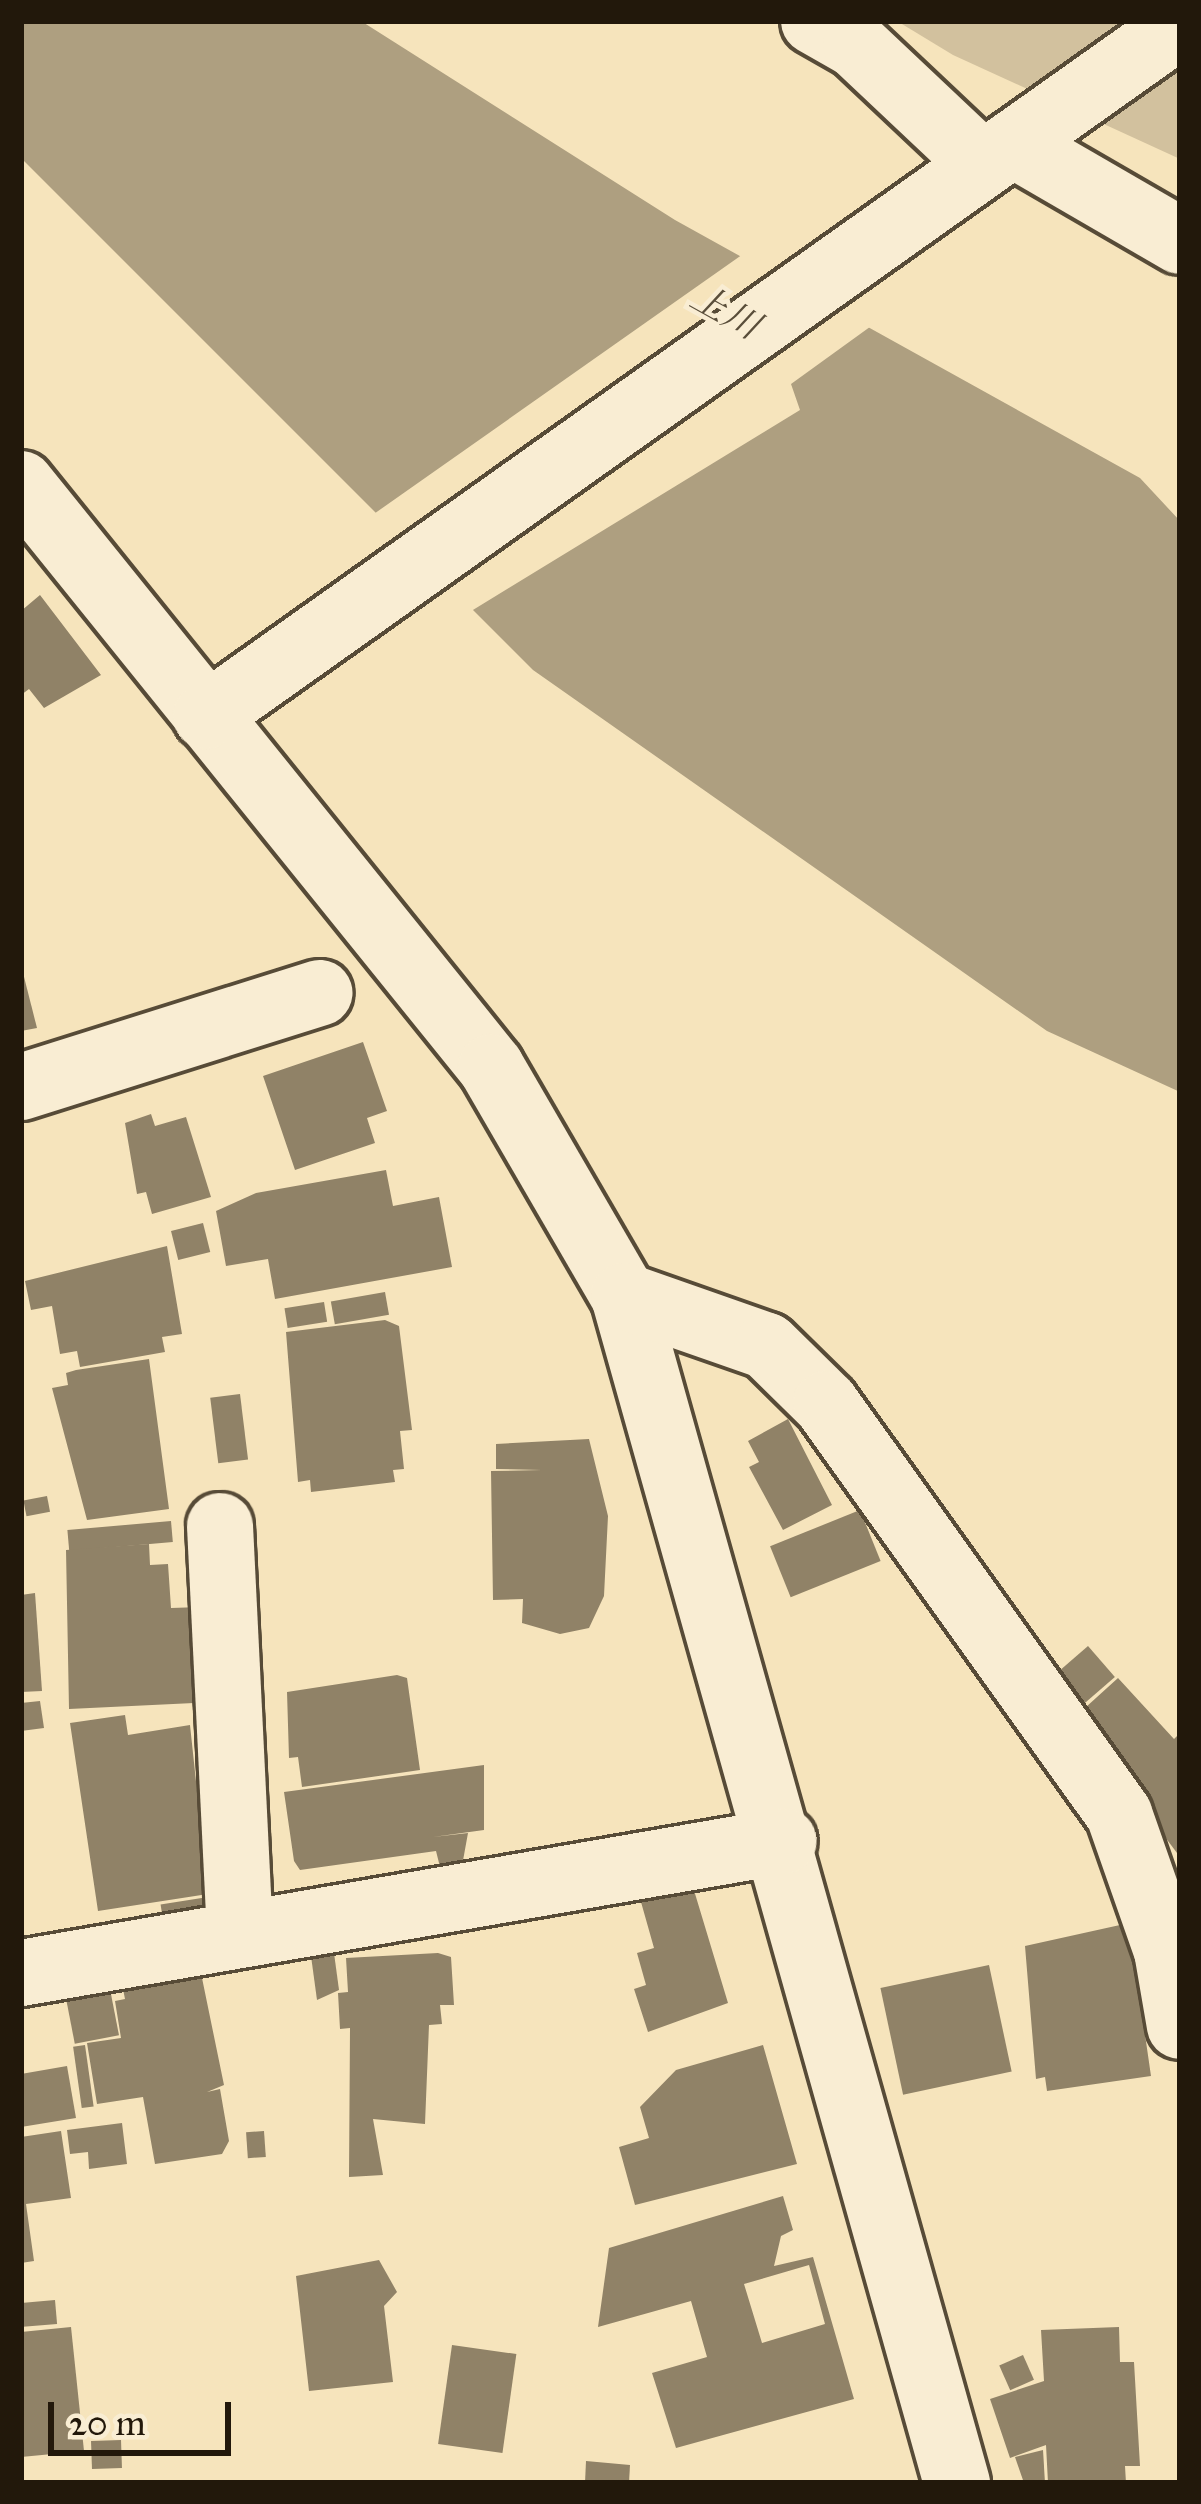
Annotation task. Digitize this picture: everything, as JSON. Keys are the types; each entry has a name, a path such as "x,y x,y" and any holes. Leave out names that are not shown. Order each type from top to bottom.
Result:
{"street":[{"path":"814,21 856,45 976,167 1180,241"},
{"path":"206,716 1180,25"},
{"path":"21,484 490,1067 624,1297 784,1841 957,2483"},
{"path":"21,1087 320,993"},
{"path":"624,1297 767,1346 826,1404 1119,1814 1167,1951 1180,2026"},
{"path":"220,1526 240,1930"},
{"path":"21,1973 240,1930 576,1883 784,1841"}],"shaded area":[{"path":"897,21 1180,21 1180,159 953,55"}],"water":[{"name":"上川","path":"21,21 361,21 675,220 1140,478 1180,521 1180,1092 1047,1031 533,670 21,158"}],"pier":[{"path":"746,252 874,324 791,384 800,410 468,613 371,516"}],"building":[{"path":"40,595 101,675 44,708 29,689 21,695 21,611"},
{"path":"21,965 37,1028 21,1031"},
{"path":"363,1042 387,1111 367,1118 375,1143 295,1170 263,1076"},
{"path":"151,1114 155,1126 186,1117 211,1197 152,1214 146,1192 137,1194 125,1123"},
{"path":"386,1170 393,1206 439,1197 452,1267 275,1299 268,1259 226,1266 216,1211 256,1193"},
{"path":"203,1223 210,1252 178,1260 171,1231"},
{"path":"167,1246 182,1334 162,1337 165,1352 80,1367 77,1351 60,1354 52,1306 31,1310 25,1281"},
{"path":"385,1292 389,1315 335,1324 331,1302"},
{"path":"324,1302 327,1322 288,1328 284,1308"},
{"path":"385,1320 399,1326 412,1430 400,1431 404,1469 393,1470 395,1482 311,1492 310,1480 298,1482 286,1332"},
{"path":"149,1359 169,1509 87,1520 52,1388 68,1385 66,1373 76,1370"},
{"path":"240,1394 248,1460 218,1463 210,1398"},
{"path":"788,1419 832,1505 783,1530 749,1467 759,1462 748,1441"},
{"path":"589,1439 608,1516 604,1596 589,1628 560,1634 522,1623 523,1599 493,1600 491,1471 542,1470 496,1469 496,1444"},
{"path":"47,1496 50,1512 26,1516 23,1501"},
{"path":"860,1510 881,1561 791,1597 770,1546"},
{"path":"171,1521 173,1542 69,1551 67,1530"},
{"path":"149,1544 150,1565 168,1564 171,1608 201,1607 194,1703 69,1709 66,1550"},
{"path":"35,1593 42,1691 21,1692 21,1595"},
{"path":"1088,1646 1115,1677 1076,1711 1049,1680"},
{"path":"397,1675 407,1678 420,1770 302,1787 298,1757 289,1758 287,1692"},
{"path":"1118,1678 1174,1739 1180,1733 1180,1857 1075,1717"},
{"path":"40,1701 44,1728 21,1731 21,1703"},
{"path":"125,1715 128,1735 190,1725 208,1894 98,1911 70,1723"},
{"path":"484,1765 484,1830 433,1837 468,1833 462,1866 441,1871 436,1851 300,1870 294,1861 284,1792"},
{"path":"693,1887 728,2003 648,2032 634,1989 646,1985 637,1953 654,1948 641,1902"},
{"path":"208,1897 211,1917 164,1924 161,1905"},
{"path":"1120,1925 1151,1998 1140,2000 1151,2076 1047,2091 1045,2077 1036,2079 1025,1946"},
{"path":"334,1953 339,1990 317,2000 311,1956"},
{"path":"438,1953 451,1957 454,2005 440,2005 442,2024 429,2025 425,2124 373,2119 383,2175 349,2177 350,2028 340,2029 338,1993 348,1992 346,1958"},
{"path":"989,1965 1012,2072 903,2095 880,1988"},
{"path":"202,1978 224,2085 207,2092 220,2089 229,2141 222,2154 155,2164 143,2097 97,2104 87,2043 121,2038 115,2001 125,1999 123,1989"},
{"path":"110,1989 119,2035 75,2044 66,1998"},
{"path":"85,2045 94,2106 82,2108 73,2047"},
{"path":"763,2045 797,2164 635,2205 619,2147 649,2138 640,2107 676,2070"},
{"path":"67,2066 76,2118 21,2127 21,2074"},
{"path":"122,2123 127,2164 89,2169 88,2152 70,2154 67,2130"},
{"path":"61,2131 71,2198 26,2204 34,2261 21,2263 21,2137"},
{"path":"264,2131 266,2157 248,2158 246,2132"},
{"path":"783,2196 793,2230 781,2236 774,2266 813,2257 854,2399 676,2448 652,2373 707,2357 691,2301 598,2327 609,2248","holes":["809,2265 825,2324 762,2343 744,2284"]},
{"path":"379,2260 397,2292 384,2306 393,2382 309,2391 296,2276"},
{"path":"55,2300 57,2324 23,2327 21,2303"},
{"path":"71,2327 84,2451 21,2457 21,2332"},
{"path":"1119,2327 1120,2362 1134,2362 1140,2466 1125,2466 1126,2483 1048,2483 1046,2445 1010,2458 990,2399 1044,2381 1041,2330"},
{"path":"452,2345 516,2354 502,2453 438,2444"},
{"path":"1023,2355 1034,2380 1010,2390 999,2366"},
{"path":"121,2440 122,2468 92,2469 91,2441"},
{"path":"1043,2450 1045,2483 1024,2483 1015,2457"},
{"path":"586,2461 630,2465 629,2483 585,2483"}]}
